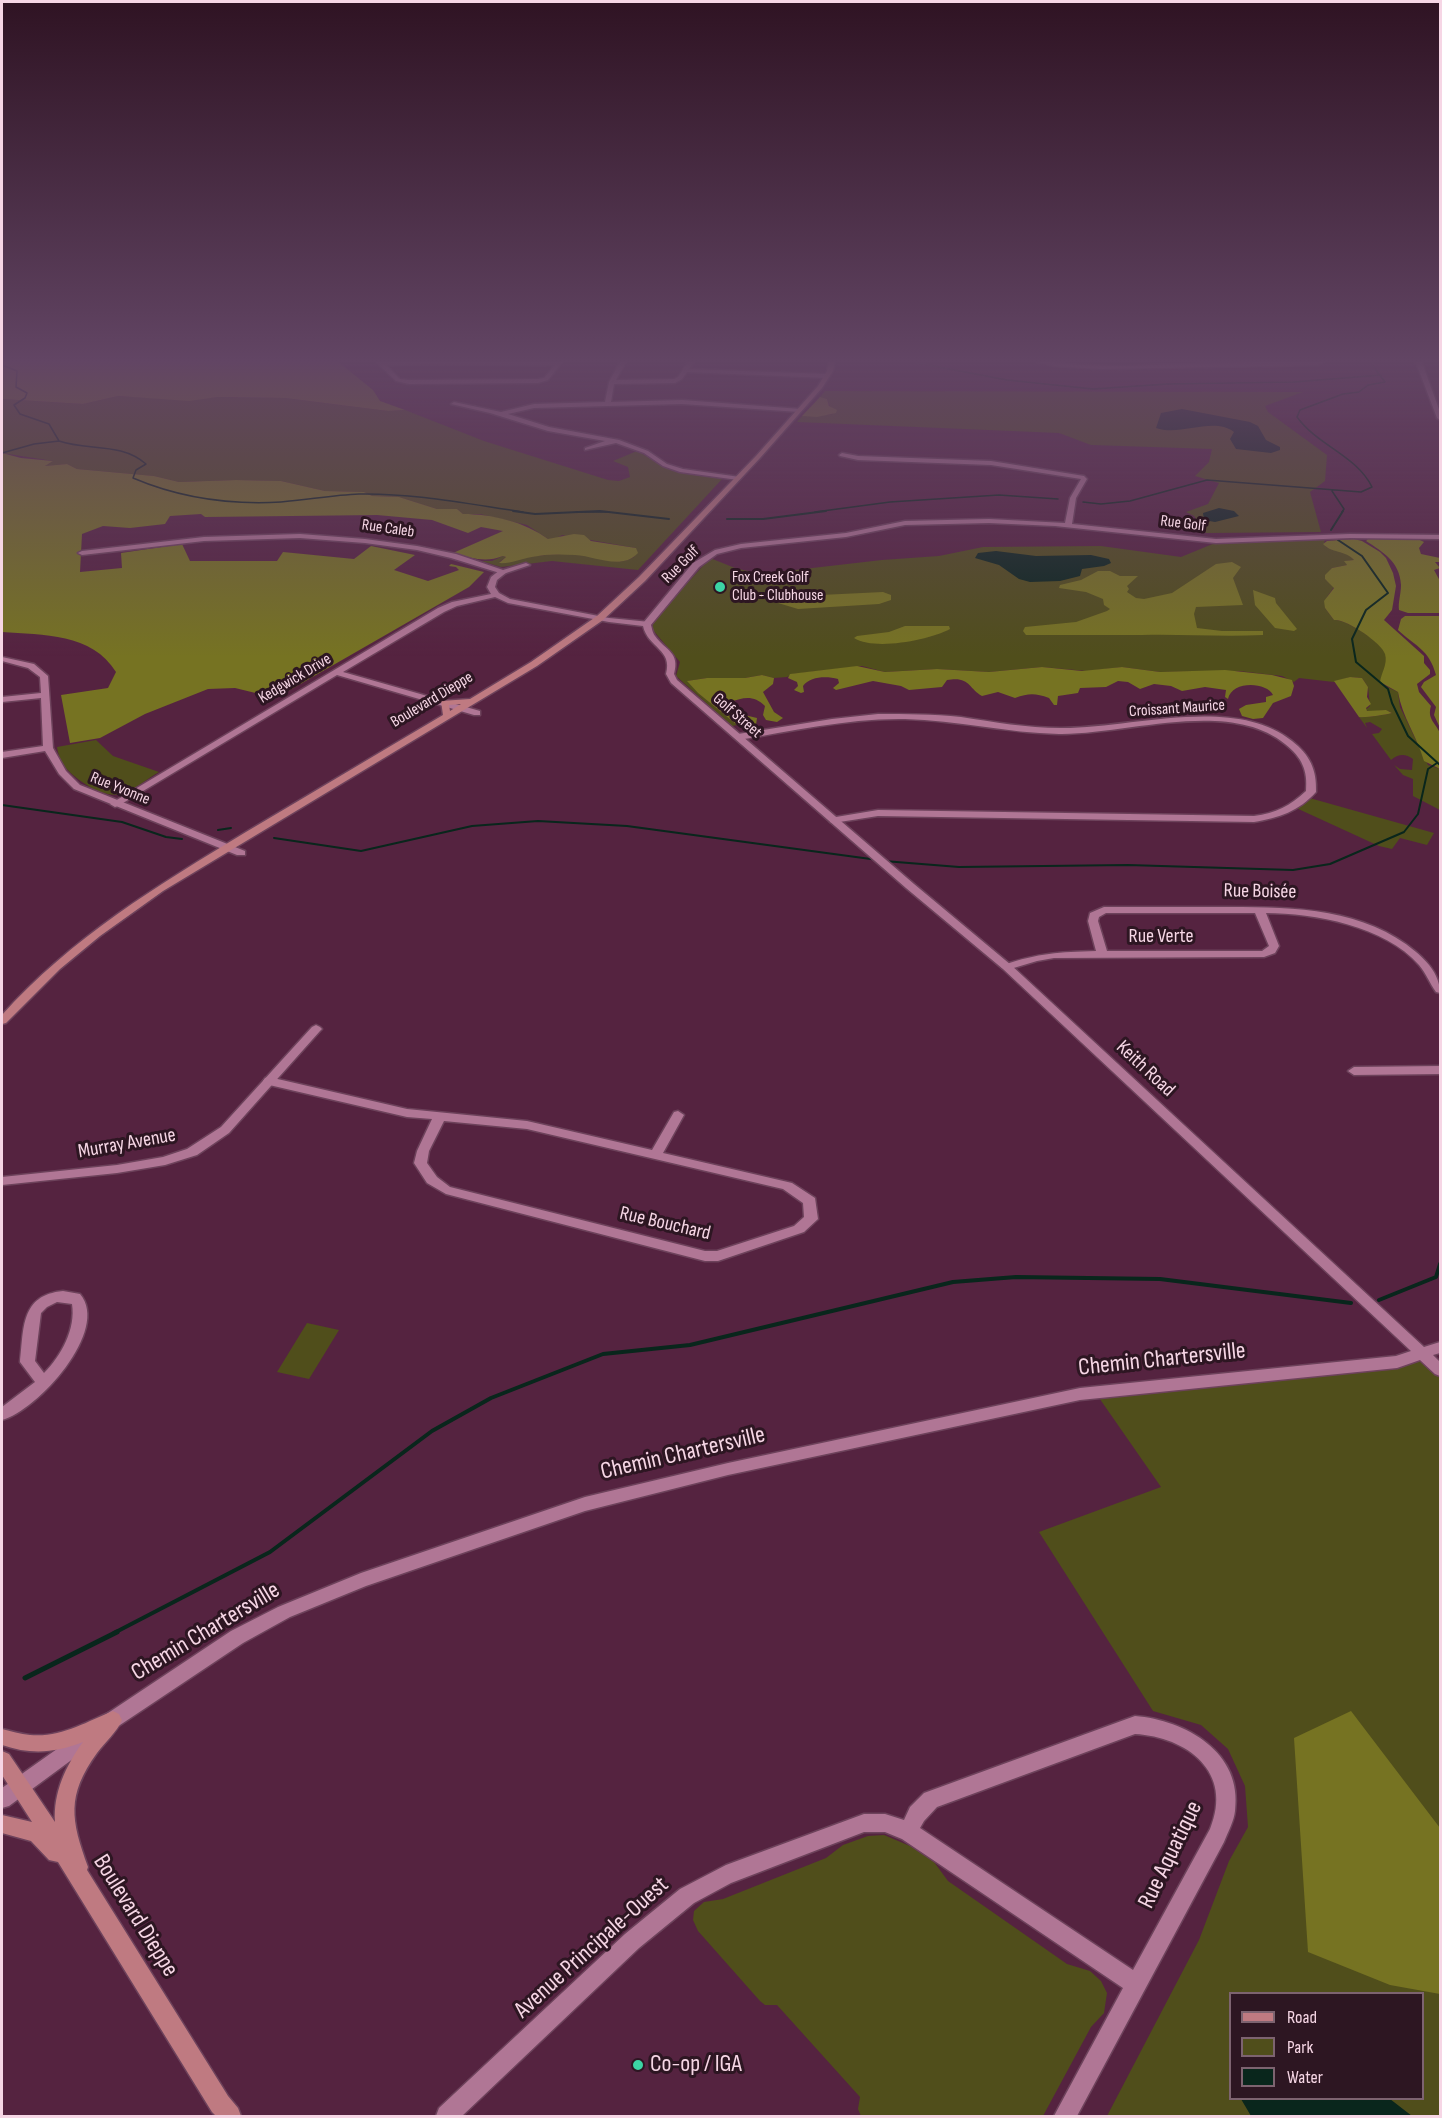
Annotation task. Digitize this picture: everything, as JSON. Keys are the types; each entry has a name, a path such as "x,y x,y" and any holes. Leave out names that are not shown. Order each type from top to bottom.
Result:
{"main road":[{"name":"Boulevard Dieppe","path":"2,1021 56,968 108,925 159,889 548,656 600,618 642,579 755,459"},
{"path":"447,715 444,703 474,700"},
{"path":"2,1737 39,1746 66,1742 113,1720"},
{"path":"82,1880 64,1819 68,1790 88,1748 113,1720"},
{"name":"Boulevard Dieppe","path":"2,1760 82,1880 225,2112"},
{"path":"2,1824 38,1833 82,1880"}],"street":[{"path":"656,459 681,471 738,478"},
{"path":"880,459 991,463 1082,477 1084,479 1072,498 1068,525"},
{"name":"Rue Golf","path":"647,624 698,562 712,554 729,548 841,536 913,522 997,521 1068,525 1209,541 1350,536 1440,536"},
{"name":"Rue Caleb","path":"81,553 212,538 315,537 417,548 462,558 503,572"},
{"path":"450,605 491,583 503,572 526,565"},
{"path":"491,583 491,589 496,595 515,603 647,624"},
{"name":"Kedgwick Drive","path":"115,804 450,605 496,595"},
{"name":"Golf Street","path":"647,624 649,633 674,663 670,674 672,679 834,819"},
{"name":"Rue Yvonne","path":"2,659 31,666 44,676 48,748 62,772 77,787 241,853"},
{"path":"335,672 477,712"},
{"path":"2,700 46,695"},
{"name":"Croissant Maurice","path":"738,737 815,722 878,716 925,716 1061,731 1111,729 1216,717 1238,720 1265,728 1287,739 1300,754 1311,773 1311,792 1298,804 1281,815 1254,819 878,813 834,819"},
{"path":"2,755 48,748"},
{"name":"Keith Road","path":"834,819 1007,967 1440,1370"},
{"name":"Rue Verte","path":"1007,967 1044,956 1264,954 1271,951 1274,946 1259,910"},
{"name":"Rue Boisée","path":"1103,955 1093,921 1094,915 1099,912 1259,910 1309,912 1366,927 1386,936 1412,953 1436,975 1440,990"},
{"name":"Murray Avenue","path":"2,1180 117,1169 165,1161 192,1152 225,1130 316,1029"},
{"path":"1354,1071 1440,1070"},
{"name":"Rue Bouchard","path":"269,1081 407,1113 527,1125 786,1186 810,1201 811,1219 799,1230 718,1256 705,1256 446,1190 432,1180 420,1163 423,1151 439,1117"},
{"path":"656,1154 678,1115"},
{"path":"2,1414 23,1402 45,1381 63,1360 78,1330 80,1306 75,1298 60,1296 52,1298 39,1305 34,1312 27,1362 38,1377 45,1381"},
{"name":"Chemin Chartersville","path":"2,1798 237,1637 284,1612 361,1580 585,1504 728,1468 1080,1394 1397,1362 1440,1347"},
{"name":"Rue Aquatique","path":"908,1831 917,1814 931,1800 1135,1725 1159,1726 1194,1742 1221,1774 1226,1788 1226,1810 1217,1835 1065,2116"},
{"name":"Avenue Principale-Ouest","path":"447,2116 632,1941 697,1890 726,1875 864,1823 885,1823 908,1831 1135,1984"}],"green space":[{"path":"39,459 541,459 608,480 619,481 630,477 628,467 613,461 618,459 652,459 673,470 723,478 638,570 552,561 501,567 481,561 492,561 503,556 506,557 499,562 566,554 623,561 634,557 636,548 562,535 555,539 548,539 527,525 480,514 463,514 457,509 437,509 399,497 372,496 364,492 325,491 281,481 179,482 154,476 77,469 67,464 45,466 53,461"},
{"path":"1210,459 1327,459 1325,481 1310,492 1321,532 1206,533 1194,516 1186,512 1208,504 1219,483 1195,476"},
{"path":"1327,538 1324,542 1326,547 1347,553 1354,560 1345,561 1347,565 1332,568 1325,579 1334,587 1327,597 1325,608 1334,620 1339,620 1361,631 1385,652 1383,685 1398,692 1400,707 1428,765 1440,769 1440,810 1413,796 1413,779 1403,775 1394,765 1400,769 1412,770 1413,759 1402,755 1391,760 1372,734 1379,733 1382,729 1370,722 1365,723 1367,728 1359,717 1392,713 1365,710 1370,706 1368,687 1362,678 1350,677 1334,682 1299,678 1294,682 1282,676 1239,671 1160,672 1122,667 1087,671 1042,667 989,672 937,669 885,672 862,666 793,674 787,677 774,678 762,675 688,681 698,693 737,725 732,726 676,676 680,662 652,629 654,620 710,558 735,568 760,574 939,556 983,547 1101,546 1181,557 1215,543"},
{"path":"96,740 113,756 159,772 121,794 106,794 89,787 63,765 57,747"},
{"path":"1306,797 1434,833 1427,845 1400,838 1392,849 1379,846 1294,807"},
{"path":"307,1323 339,1330 309,1379 277,1372"},
{"path":"1423,1354 1440,1370 1440,2116 1107,2116 1199,1940 1229,1861 1248,1827 1245,1786 1228,1749 1201,1725 1153,1711 1039,1532 1161,1487 1095,1392"},
{"path":"884,1835 910,1846 934,1862 948,1881 1067,1964 1090,1971 1101,1981 1107,1993 1104,2013 1091,2027 1043,2116 861,2116 858,2109 860,2097 777,2005 765,2005 760,2001 698,1931 693,1920 694,1911 704,1902 723,1899 826,1858 843,1845 868,1836"}],"shaded area":[{"path":"2,459 53,461 45,466 67,464 77,469 154,476 179,482 281,481 325,491 364,492 372,496 399,497 437,509 457,509 463,514 508,520 548,539 574,534 584,535 591,541 636,548 638,553 624,561 616,562 558,554 499,563 506,557 478,559 453,553 503,531 481,527 468,533 432,520 377,515 205,517 201,514 170,516 165,524 130,528 103,526 82,534 80,572 122,568 121,553 182,544 190,561 277,561 283,552 354,559 371,546 415,555 394,570 428,581 459,570 449,566 451,564 484,572 469,587 276,698 235,688 208,689 145,714 100,738 70,743 61,695 108,688 116,672 106,659 80,643 65,638 2,632"},
{"path":"1369,538 1420,540 1424,542 1419,548 1421,554 1440,558 1440,562 1435,562 1440,568 1434,570 1440,581 1440,613 1408,613 1399,610 1401,585 1398,570 1390,558 1366,541"},
{"path":"1354,539 1362,541 1386,558 1396,586 1392,610 1384,620 1424,656 1424,663 1430,670 1430,674 1417,684 1419,692 1431,706 1431,717 1440,733 1440,769 1424,761 1398,692 1380,682 1386,661 1382,649 1354,627 1334,620 1325,608 1324,601 1334,588 1325,579 1325,575 1332,568 1347,565 1344,561 1354,560 1323,544 1327,541"},
{"path":"1232,562 1241,567 1233,578 1243,605 1196,607 1194,614 1197,628 1222,631 1263,631 1263,635 1026,635 1023,631 1025,627 1076,622 1110,609 1104,605 1103,599 1086,592 1059,588 1060,585 1081,580 1098,571 1110,571 1120,576 1138,576 1127,586 1129,589 1127,592 1136,598 1144,599 1172,593 1216,564"},
{"path":"1253,590 1275,598 1276,603 1297,629 1294,631 1275,628 1255,605"},
{"path":"883,592 891,595 891,600 879,604 798,609 778,603 800,596"},
{"path":"1405,616 1440,616 1440,728 1434,715 1436,707 1421,687 1424,682 1436,675 1426,654 1398,630 1401,619"},
{"path":"905,626 949,626 950,629 929,637 888,644 863,642 854,638 889,632"},
{"path":"857,666 885,672 937,669 989,672 1042,667 1082,671 1122,667 1160,672 1225,670 1272,675 1292,680 1294,686 1291,696 1273,703 1263,718 1253,719 1242,716 1239,709 1246,705 1266,702 1266,697 1273,695 1264,687 1242,686 1231,693 1228,699 1225,697 1226,690 1205,687 1182,691 1171,686 1154,684 1140,689 1128,682 1118,681 1106,687 1080,688 1078,693 1058,696 1057,705 1054,705 1049,698 1036,694 1015,698 998,692 982,696 964,681 955,679 947,680 942,687 909,690 901,686 873,681 836,690 833,688 839,683 838,679 829,677 810,680 803,686 804,692 801,693 794,690 798,686 797,682 788,678 790,674"},
{"path":"762,675 774,678 773,684 763,692 774,712 783,718 777,722 766,720 763,715 765,706 753,699 744,698 730,702 736,713 757,718 756,725 747,727 737,725 687,681 707,678 745,678"},
{"path":"1350,677 1362,678 1368,687 1367,697 1371,704 1366,708 1367,711 1386,710 1392,713 1359,717 1334,681"},
{"path":"1351,1711 1440,1828 1440,1994 1390,1985 1308,1952 1294,1738"}],"water":[{"path":"1219,508 1234,511 1239,516 1215,522 1204,520 1203,513"},
{"path":"996,551 1036,556 1091,555 1109,559 1111,563 1082,569 1080,576 1060,581 1030,582 1019,579 999,565 975,558 978,553"},
{"path":"1242,2100 1391,2100 1412,2116 1251,2116"}],"waterway":[{"path":"139,459 146,464 136,470 133,478 169,491 206,499 262,503 380,494 523,512"},
{"path":"1083,502 1101,504 1130,501 1207,480 1361,492 1372,487 1365,476 1348,459"},
{"path":"1332,491 1344,509 1342,512"},
{"path":"815,512 890,502 999,495 1058,499"},
{"path":"513,511 535,514 578,512"},
{"path":"727,519 763,519 826,511"},
{"path":"1331,530 1343,511"},
{"path":"578,512 609,512"},
{"path":"578,512 609,512"},
{"path":"609,512 669,519"},
{"path":"1338,540 1362,556 1388,593 1366,610 1352,639 1356,662 1388,689 1392,703 1408,736 1440,765"},
{"path":"884,861 959,867 1128,865 1293,870 1330,864 1404,832 1418,814 1428,769 1437,763"},
{"path":"2,805 122,822 166,837 182,839"},
{"path":"274,838 361,851 472,826 538,821 627,826 878,860"},
{"path":"218,830 231,828"},
{"path":"1379,1300 1436,1277 1440,1264"},
{"path":"114,1633 270,1552 432,1431 491,1398 603,1354 690,1345 953,1282 1016,1277 1160,1279 1351,1303"},
{"path":"25,1678 117,1632"}],"place":[{"name":"Fox Creek Golf Club - Clubhouse","path":"720,587"},
{"name":"Co-op / IGA","path":"638,2065"}]}
